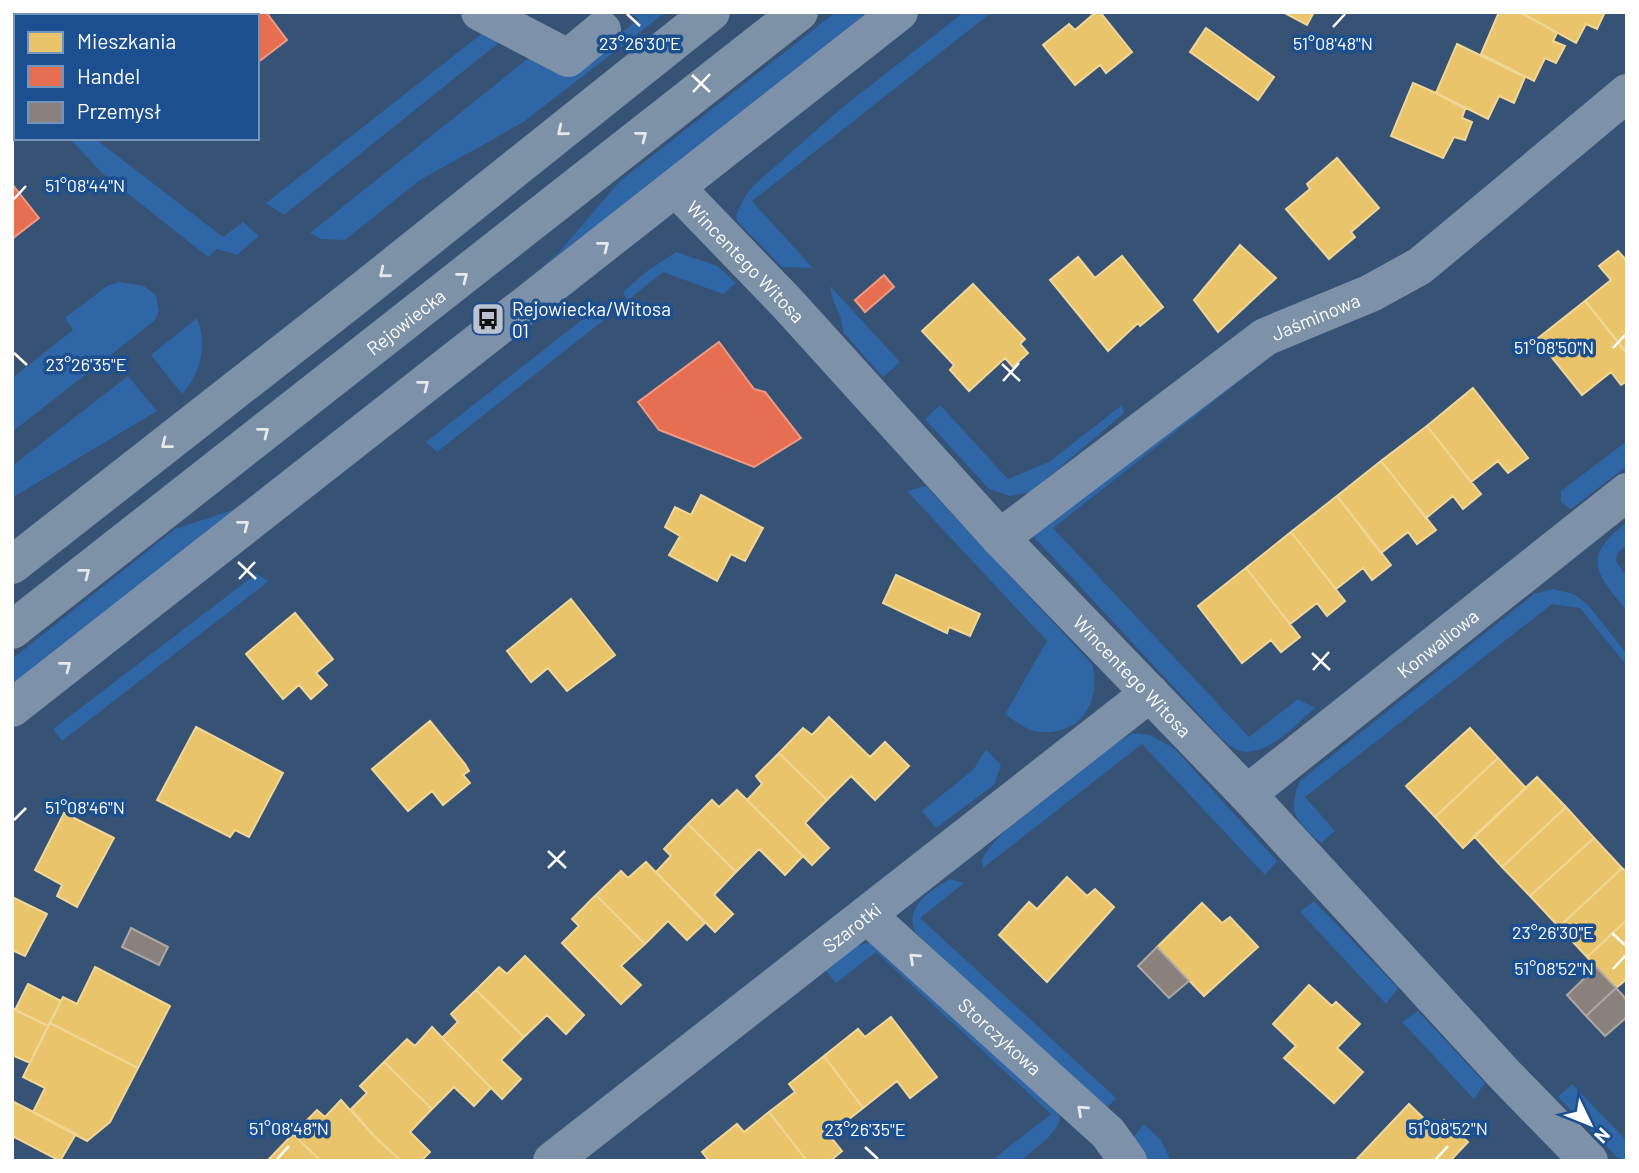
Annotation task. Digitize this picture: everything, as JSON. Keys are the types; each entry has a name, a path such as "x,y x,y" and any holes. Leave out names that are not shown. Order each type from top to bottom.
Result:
{"highway":[{"path":"12,565 711,12"},
{"name":"Rejowiecka","path":"12,630 799,12"}],"street":[{"path":"480,12 568,58 602,30"},
{"path":"12,708 900,12"},
{"name":"Jaśminowa","path":"1000,538 1265,337 1371,293 1420,266 1627,93"},
{"name":"Wincentego Witosa","path":"677,189 796,313 1000,538 1247,794 1497,1067 1589,1161"},
{"name":"Konwaliowa","path":"1247,794 1627,492"},
{"name":"Szarotki","path":"552,1161 1150,692"},
{"name":"Storczykowa","path":"867,915 1108,1133 1128,1161"}],"shaded area":[{"path":"628,12 666,12 522,123 420,180 345,240 321,239 310,233 530,57 569,78 638,19"},
{"path":"836,12 877,12 536,272 560,251 620,181"},
{"path":"964,12 992,12 752,201 813,268 782,267 737,221 736,215 747,193 838,111"},
{"path":"484,32 501,41 284,215 266,203"},
{"path":"71,140 97,140 223,237 243,222 259,236 237,255 217,249 208,257 102,173"},
{"path":"676,252 717,266 736,283 723,294 663,272 627,301 623,292 646,272"},
{"path":"119,282 144,286 156,295 159,311 154,321 12,432 12,378 73,330 65,318 107,286"},
{"path":"830,286 900,362 883,377 843,332"},
{"path":"596,314 605,319 437,452 426,442 588,315"},
{"path":"197,318 202,338 201,358 194,377 182,394 151,355"},
{"path":"1282,348 1053,528 1249,737 1298,699 1315,708 1280,739 1259,750 1248,752 1235,749 1223,740 1034,537 1043,523"},
{"path":"128,376 157,411 15,496 12,492 12,466"},
{"path":"940,405 1008,479 1049,462 1122,405 1124,413 1031,492 1010,496 989,489 925,419"},
{"path":"1627,441 1627,466 1571,509 1561,502 1561,491"},
{"path":"926,486 1092,664 1094,691 1091,703 1077,722 1054,732 1039,732 1026,728 1005,714 1047,641 907,491"},
{"path":"245,506 12,691 12,659 175,529"},
{"path":"1627,522 1627,544 1617,554 1616,561 1627,578 1627,611 1601,575 1598,556 1612,535"},
{"path":"256,574 269,581 62,741 53,729"},
{"path":"1553,589 1574,594 1589,606 1627,654 1627,666 1580,608 1552,604 1305,797 1335,831 1321,843 1306,829 1294,809 1300,781 1534,594"},
{"path":"1133,733 1150,735 1175,749 1277,861 1265,875 1142,744 983,868 982,859 1006,830 1109,748"},
{"path":"986,749 1001,765 994,785 936,828 922,811 974,769"},
{"path":"950,879 964,883 920,918 1116,1098 1105,1110 915,932 913,915 916,907 935,888"},
{"path":"1314,901 1398,988 1386,1004 1300,912"},
{"path":"872,942 1058,1112 1060,1120 1056,1128 1020,1161 991,1161 1051,1114 876,952 836,983 826,971 856,946"},
{"path":"1418,1011 1485,1083 1474,1099 1402,1022"},
{"path":"1572,1084 1627,1141 1627,1161 1621,1161 1558,1097"},
{"path":"1144,1124 1161,1140 1171,1161 1148,1161 1131,1140"}],"building: Mieszkania":[{"path":"1096,12 1100,12 1132,52 1106,73 1100,65 1075,85 1043,45 1069,24 1075,30"},
{"path":"1283,12 1314,12 1307,25"},
{"path":"1499,12 1518,12 1525,15 1557,33 1553,41 1565,46 1556,63 1545,58 1534,81 1481,54"},
{"path":"1526,12 1605,12 1597,29 1586,24 1576,43 1525,15"},
{"path":"1206,28 1274,77 1258,100 1190,52"},
{"path":"1457,44 1525,77 1514,103 1499,96 1488,119 1436,93"},
{"path":"1413,83 1465,109 1462,118 1472,122 1465,140 1454,137 1443,158 1391,136"},
{"path":"1337,158 1379,208 1351,232 1355,237 1329,259 1286,209 1310,189 1307,184"},
{"path":"1240,245 1276,278 1218,332 1194,300"},
{"path":"1618,251 1627,261 1627,353 1585,301 1611,280 1599,266"},
{"path":"1122,256 1163,307 1140,326 1138,323 1108,351 1050,280 1078,257 1095,278"},
{"path":"973,284 1025,339 1020,344 1028,353 1013,367 1005,358 969,391 950,370 954,365 922,331"},
{"path":"1585,301 1627,354 1627,381 1621,385 1611,372 1582,395 1537,339"},
{"path":"1473,388 1528,458 1508,473 1498,461 1471,482 1427,426"},
{"path":"1427,426 1481,494 1463,509 1453,496 1426,518 1381,461"},
{"path":"1381,461 1436,530 1417,544 1408,532 1381,553 1337,496"},
{"path":"701,495 763,528 745,561 731,554 717,581 669,555 680,536 665,527 675,507 691,515"},
{"path":"1337,496 1391,565 1372,580 1363,568 1336,589 1291,532"},
{"path":"1291,532 1345,601 1327,616 1317,603 1290,624 1246,568"},
{"path":"1246,568 1300,637 1281,652 1271,640 1242,663 1198,606"},
{"path":"896,575 980,614 970,636 949,627 947,633 883,603"},
{"path":"571,599 615,655 567,691 548,668 531,682 507,651"},
{"path":"295,613 333,659 316,673 327,685 311,699 299,685 283,699 246,654"},
{"path":"829,717 870,757 885,742 909,766 875,800 851,776 827,800 779,753 803,728 812,735"},
{"path":"430,721 465,764 469,771 463,775 470,783 443,805 432,791 408,811 372,769"},
{"path":"196,727 283,773 249,837 235,830 230,837 157,800"},
{"path":"1470,728 1498,758 1435,817 1406,786"},
{"path":"779,753 827,800 805,823 829,848 812,865 747,800 762,784 756,776"},
{"path":"1498,758 1526,788 1463,848 1435,817"},
{"path":"1537,777 1566,807 1502,867 1474,836"},
{"path":"737,790 803,856 785,875 759,849 736,872 688,824 712,800 719,807"},
{"path":"1566,807 1594,838 1530,896 1502,867"},
{"path":"64,813 114,838 77,907 57,896 62,885 35,870"},
{"path":"688,824 736,872 714,895 733,914 715,932 656,872 671,856 664,849"},
{"path":"1594,838 1622,868 1559,927 1530,896"},
{"path":"646,862 705,923 687,940 668,921 645,944 596,895 621,871 628,878"},
{"path":"1622,868 1627,872 1627,920 1587,957 1559,927"},
{"path":"1067,877 1087,896 1095,889 1114,907 1047,982 999,935 1029,902 1037,909"},
{"path":"596,895 645,944 621,966 641,985 621,1004 562,943 579,926 572,919"},
{"path":"12,897 47,914 25,956 12,950"},
{"path":"1202,903 1222,923 1230,917 1258,947 1204,996 1157,947"},
{"path":"1627,920 1627,979 1616,988 1587,957"},
{"path":"525,956 584,1015 566,1034 547,1015 524,1037 476,990 499,967 507,974"},
{"path":"95,967 170,1006 138,1068 50,1023 63,997 77,1004"},
{"path":"28,984 61,1001 48,1026 15,1010"},
{"path":"1309,985 1332,1006 1336,1002 1360,1024 1337,1048 1363,1072 1334,1103 1284,1058 1296,1046 1273,1024"},
{"path":"476,990 524,1037 501,1060 521,1079 502,1099 442,1038 458,1022 451,1014"},
{"path":"12,1008 48,1026 30,1063 12,1055"},
{"path":"891,1017 937,1077 910,1098 897,1081 863,1108 824,1056 858,1029 865,1037"},
{"path":"50,1023 138,1068 110,1122 87,1141 33,1112 45,1088 23,1077"},
{"path":"432,1027 491,1088 474,1106 454,1087 432,1109 384,1062 407,1039 415,1046"},
{"path":"824,1056 863,1108 829,1135 842,1151 830,1161 807,1161 769,1112 795,1092 789,1084"},
{"path":"384,1062 432,1109 410,1132 430,1152 421,1161 401,1161 374,1136 351,1109 367,1093 360,1086"},
{"path":"341,1100 401,1161 321,1161 293,1134 317,1110 325,1117"},
{"path":"12,1101 76,1134 60,1161 12,1136"},
{"path":"1409,1104 1436,1130 1444,1120 1468,1142 1450,1161 1355,1161"},
{"path":"769,1112 807,1161 709,1161 702,1152 737,1124 744,1132"},
{"path":"293,1134 321,1161 271,1161 269,1159"}],"building: Handel":[{"path":"266,12 287,40 259,61 259,14 254,14"},
{"path":"12,184 39,218 12,239"},
{"path":"884,275 894,287 865,312 855,300"},
{"path":"719,342 754,389 765,392 801,438 754,467 659,430 638,402"}],"building: Przemysł":[{"path":"131,928 168,947 159,965 122,947"},
{"path":"1157,947 1189,981 1169,998 1138,966"},
{"path":"1596,967 1616,988 1586,1016 1567,995"},
{"path":"1616,988 1627,1000 1627,1017 1605,1036 1586,1016"}],"place":[{"name":"Rejowiecka/Witosa 01","path":"488,319"}]}
